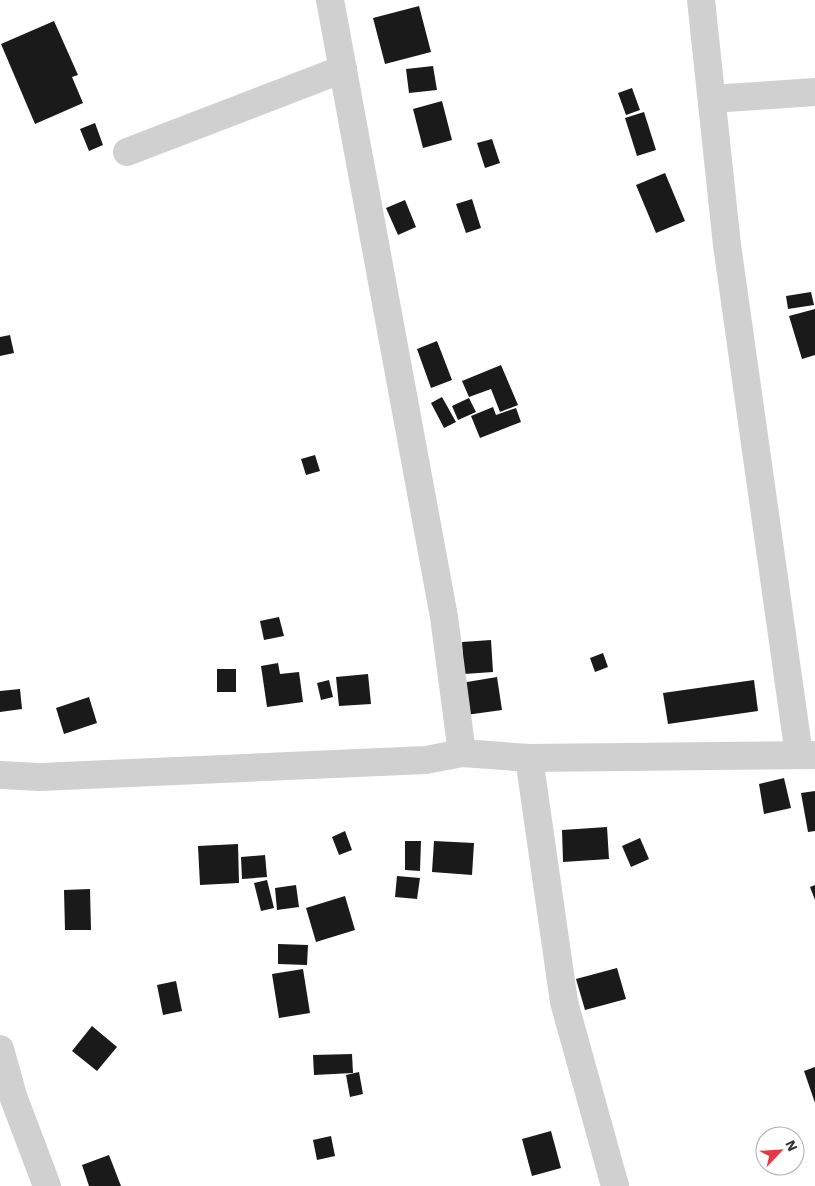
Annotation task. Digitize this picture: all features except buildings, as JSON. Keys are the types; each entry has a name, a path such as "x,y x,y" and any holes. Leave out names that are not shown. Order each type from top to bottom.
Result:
{"street":[{"path":"330,0 444,617 462,753"},
{"path":"0,774 40,777 277,767 426,760 462,753 529,758 807,755 727,246 702,0"},
{"path":"127,152 343,69"},
{"path":"712,99 815,92"},
{"path":"529,758 564,1002 614,1186"},
{"path":"0,1049 13,1096 47,1186"}]}
